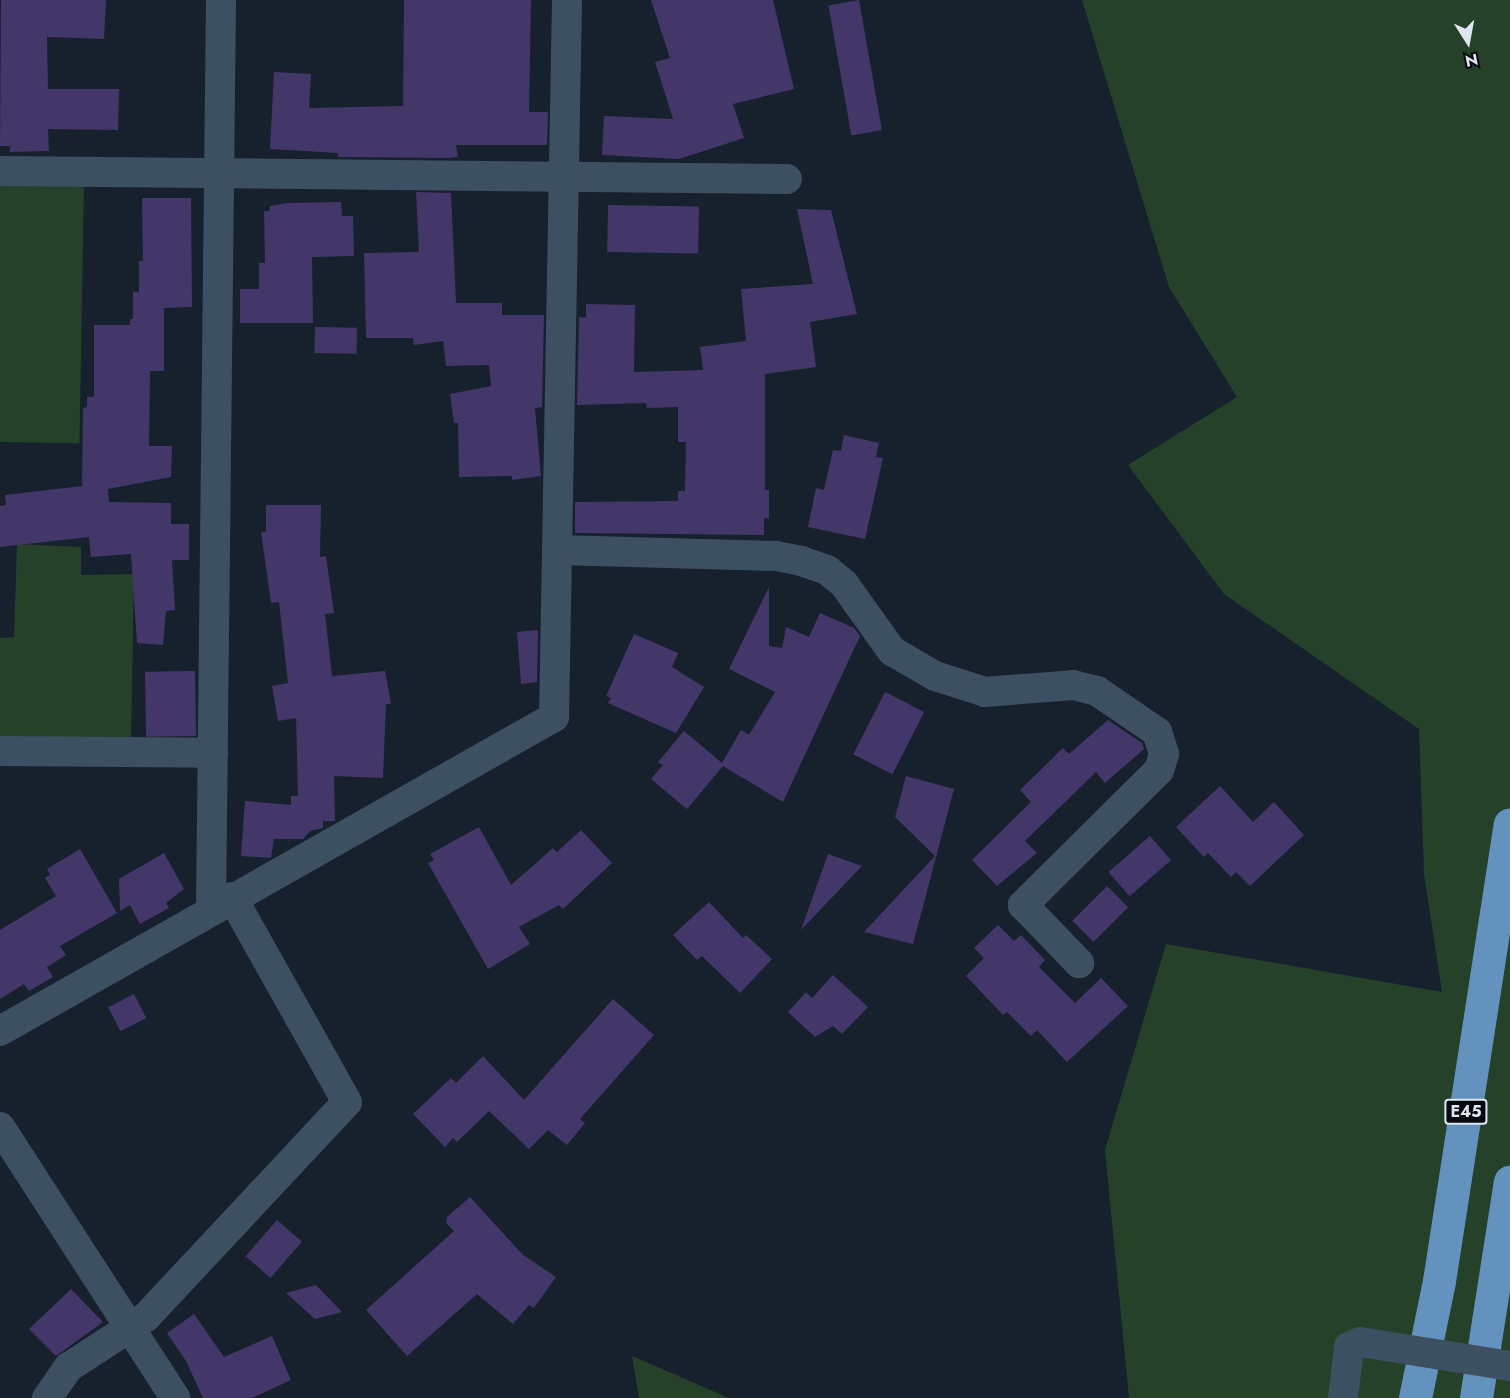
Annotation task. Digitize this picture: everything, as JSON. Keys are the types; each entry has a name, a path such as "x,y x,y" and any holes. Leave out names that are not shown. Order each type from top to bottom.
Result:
{"highway":[{"name":"E45","path":"1414,1398 1440,1270 1510,824"},
{"path":"1476,1398 1510,1182"}],"street":[{"path":"48,1398 69,1367 146,1317 347,1102 221,903 213,753 221,0"},
{"path":"0,1031 221,903 554,717 567,0"},
{"path":"0,171 787,179"},
{"path":"558,550 776,556 801,561 827,570 844,584 892,651 935,676 985,692 1073,685 1097,691 1157,732 1164,754 1159,770 1023,905 1079,963"},
{"path":"0,751 213,753"},
{"path":"0,1127 59,1222 132,1327 175,1398"},
{"path":"1343,1398 1348,1347 1360,1342 1510,1366"}],"green space":[{"path":"1082,0 1510,0 1510,1398 1129,1398 1105,1150 1166,944 1442,992 1424,874 1419,729 1224,594 1128,465 1237,397 1169,287"},
{"path":"0,182 84,183 79,443 0,442"},
{"path":"17,544 81,547 81,575 134,574 131,744 0,741 0,638 14,637"},
{"path":"632,1356 729,1398 639,1398"}],"building":[{"path":"1,0 106,0 104,39 47,37 48,89 119,89 118,130 48,129 49,151 10,152 10,146 0,146"},
{"path":"404,0 531,0 529,112 548,112 547,145 456,145 458,157 449,158 338,157 338,153 270,149 274,72 311,74 309,108 403,106"},
{"path":"651,0 773,0 794,89 733,104 744,138 679,159 602,155 604,116 673,119 655,62 670,58"},
{"path":"859,0 882,130 851,135 828,5"},
{"path":"416,192 451,193 456,303 502,303 502,315 544,315 542,407 535,408 541,476 512,480 512,476 459,477 458,423 454,423 450,394 491,386 489,365 446,366 443,341 414,345 413,338 366,338 364,253 419,252"},
{"path":"142,198 191,198 192,307 164,308 164,371 150,371 149,446 172,446 171,477 108,489 109,502 171,503 171,524 189,524 189,560 172,560 175,610 166,611 163,645 137,643 131,554 91,557 89,537 0,547 0,506 6,505 5,495 82,486 83,408 87,407 87,397 94,397 94,325 130,325 130,319 133,319 133,292 139,292 139,261 143,261"},
{"path":"341,202 342,216 353,216 354,256 312,257 313,323 240,323 240,289 259,289 259,263 265,263 264,211 269,211 270,206 287,203"},
{"path":"608,205 699,207 698,254 607,252"},
{"path":"797,209 831,210 857,314 810,322 816,367 765,374 765,490 769,490 769,519 764,518 764,535 575,533 575,502 678,501 678,491 685,491 686,442 678,442 678,407 647,408 646,403 577,405 579,317 586,318 586,304 635,305 634,372 703,370 700,347 746,341 741,289 813,284"},
{"path":"315,327 357,328 357,354 315,353"},
{"path":"844,435 879,443 876,457 883,458 865,539 808,527 816,488 824,490 833,450 841,451"},
{"path":"266,505 321,505 320,557 326,556 334,613 325,614 332,676 385,671 391,704 386,704 383,778 334,776 335,821 323,821 323,828 310,831 303,839 274,839 271,858 241,856 245,801 291,805 291,796 298,796 296,718 278,721 272,686 288,683 279,602 271,603 261,532 266,532"},
{"path":"769,587 769,646 782,648 786,627 809,637 820,613 854,628 860,636 783,802 723,766 687,809 651,779 663,765 658,762 684,731 722,763 741,730 749,735 775,692 729,669"},
{"path":"538,630 537,682 521,684 517,632"},
{"path":"634,634 678,653 672,667 704,687 676,733 608,703 611,698 606,696"},
{"path":"195,671 196,736 146,737 145,672"},
{"path":"885,692 924,712 892,774 853,754"},
{"path":"1108,720 1142,743 1144,749 1105,783 1096,772 1025,841 1037,853 997,886 972,860 1031,802 1020,790 1063,748 1069,754"},
{"path":"906,776 954,789 913,944 864,932 935,856 895,817"},
{"path":"1220,786 1253,822 1274,802 1304,835 1250,886 1236,872 1231,877 1208,853 1204,857 1176,827"},
{"path":"479,827 511,885 553,848 557,852 581,830 612,863 563,909 559,905 519,927 530,944 488,969 428,863 434,860 430,854"},
{"path":"1150,836 1171,860 1129,896 1108,872"},
{"path":"80,849 117,913 60,946 66,955 47,967 53,977 29,991 24,984 0,999 0,930 56,896 45,878 50,875 47,869"},
{"path":"164,853 184,889 166,903 169,908 140,924 130,905 120,911 119,879"},
{"path":"828,854 862,866 801,930"},
{"path":"1107,886 1128,907 1094,942 1072,921"},
{"path":"709,902 743,938 746,935 772,959 740,993 702,956 697,960 673,935"},
{"path":"998,925 1014,941 1021,935 1045,960 1039,967 1075,1003 1101,978 1128,1006 1067,1062 1037,1030 1031,1036 1007,1012 1003,1015 966,976 984,958 974,948"},
{"path":"833,975 868,1007 842,1034 833,1026 815,1037 788,1012 806,992 812,998"},
{"path":"134,994 146,1018 120,1031 108,1007"},
{"path":"613,999 654,1035 580,1119 585,1123 567,1145 548,1130 529,1149 489,1111 457,1142 453,1138 445,1147 413,1114 451,1078 456,1083 483,1056 524,1100"},
{"path":"470,1197 523,1255 556,1277 534,1308 529,1305 513,1324 477,1294 407,1356 366,1310 454,1231 446,1223 447,1217"},
{"path":"277,1220 302,1242 270,1278 246,1256"},
{"path":"316,1285 342,1312 315,1319 286,1293"},
{"path":"71,1289 103,1322 56,1356 29,1329"},
{"path":"194,1314 224,1357 272,1336 291,1380 252,1398 203,1398 186,1361 167,1333"}]}
